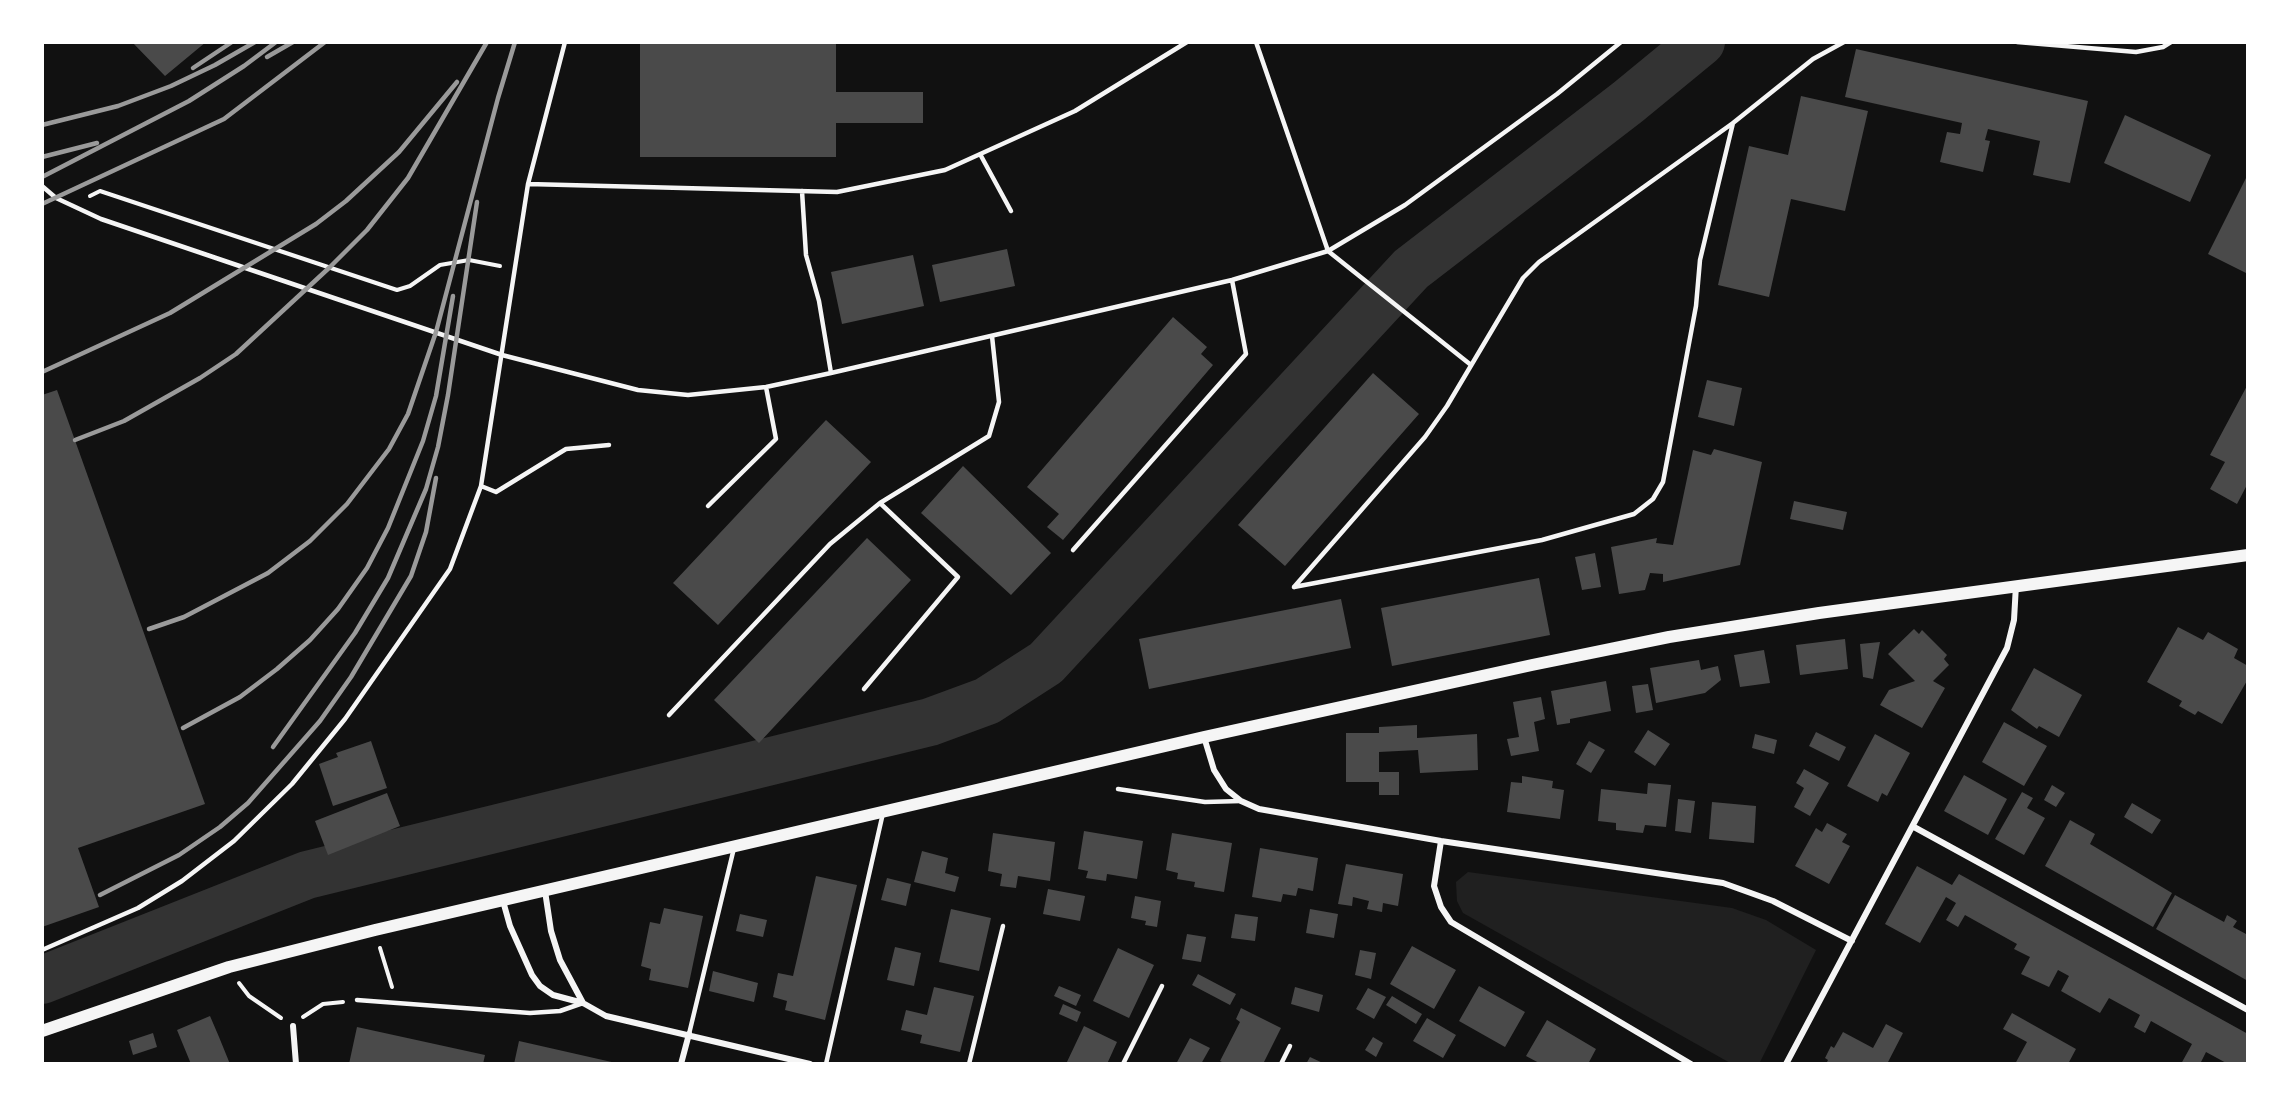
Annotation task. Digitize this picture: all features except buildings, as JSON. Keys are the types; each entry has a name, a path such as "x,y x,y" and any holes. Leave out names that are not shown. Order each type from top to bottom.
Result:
{"main road":[{"path":"42,1031 229,967 375,930 1204,737 1670,637 2016,585 2248,555"}],"street":[{"path":"1786,1064 2007,648 2014,620 2016,585"},
{"path":"1204,737 1214,770 1226,789 1240,801 1259,809 1441,841 1723,883 1773,901 1851,941"},
{"path":"1914,826 2248,1010"},
{"path":"1441,841 1434,886 1441,907 1451,922 1691,1064"},
{"path":"545,891 551,932 560,960 583,1003"},
{"path":"504,901 521,954 540,986 553,995 583,1003 606,1016 810,1064"},
{"path":"293,1026 296,1064"},
{"path":"681,1064 689,1034"}],"lane":[{"path":"42,950 138,908 182,881 234,841 292,784 345,719 450,569 481,486 528,184 565,42"},
{"path":"528,184 837,192 945,170 1075,111 1187,42"},
{"path":"1256,42 1328,251 1471,365"},
{"path":"42,186 56,198 112,223 502,355 638,390 688,395 766,387 831,373 1232,279 1328,251 1405,205 1557,94 1621,42"},
{"path":"1733,123 1700,260 1696,306 1663,482 1653,499 1634,514 1542,540 1294,586 1425,437 1447,406 1523,278 1539,262 1733,123 1813,59 1844,42"},
{"path":"2017,42 2136,52 2163,47 2171,42"},
{"path":"980,154 1011,211"},
{"path":"802,191 806,255 819,301 831,373"},
{"path":"1073,550 1246,354 1232,279"},
{"path":"669,715 830,544 880,503 989,436 999,402 992,336"},
{"path":"708,506 776,439 766,387"},
{"path":"481,486 496,492 566,449 609,445"},
{"path":"864,689 958,577 880,503"},
{"path":"1118,789 1205,802 1240,801"},
{"path":"826,1064 883,813"},
{"path":"689,1034 734,848"},
{"path":"969,1064 1003,926"},
{"path":"1123,1064 1162,986"},
{"path":"357,1000 531,1013 560,1011 583,1003"},
{"path":"1281,1064 1290,1046"}],"path":[{"path":"74,206 100,191 397,290 410,286 440,265 453,262 479,262 513,270"},
{"path":"375,930 396,1002"},
{"path":"229,967 249,996 293,1026 307,1013 323,1004 357,1000"}],"shaded area":[{"path":"1468,872 1732,908 1766,920 1816,950 1759,1064 1732,1064 1463,913 1457,901 1456,882"}],"waterway":[{"path":"42,980 307,875 930,722 987,701 1046,663 1411,269 1628,102 1701,42"}],"railway":[{"path":"193,68 232,42"},
{"path":"42,125 118,106 171,86 215,65 255,42"},
{"path":"42,177 189,101 244,66 276,42"},
{"path":"267,57 293,42"},
{"path":"42,204 224,119 325,42"},
{"path":"75,440 124,421 200,378 236,354 330,267 367,230 408,178 487,42"},
{"path":"149,629 184,617 268,573 310,541 347,504 389,449 408,414 436,332 515,42"},
{"path":"42,372 170,313 316,224 346,201 399,152 457,82"},
{"path":"42,157 97,143"},
{"path":"273,747 355,633 388,578 426,489 438,447 448,395 477,202"},
{"path":"183,728 240,697 277,669 310,640 338,609 367,568 388,528 423,441 436,396 453,296"},
{"path":"100,895 179,855 220,827 248,803 320,721 351,677 411,576 426,532 436,478"}]}
